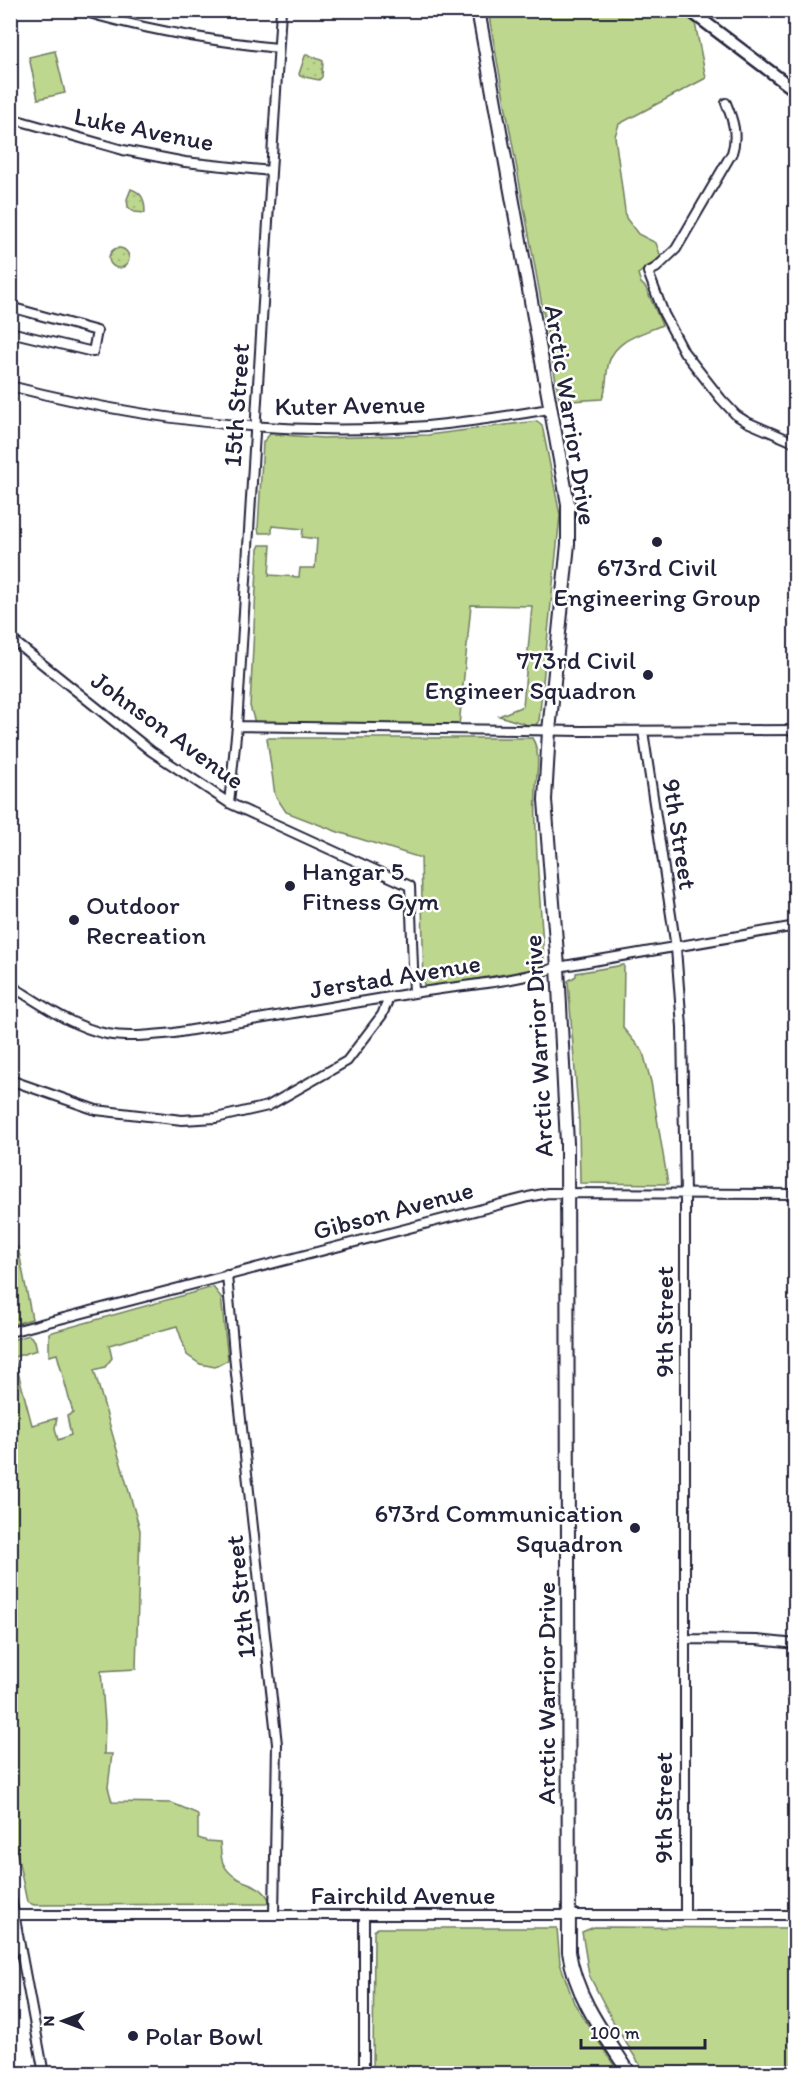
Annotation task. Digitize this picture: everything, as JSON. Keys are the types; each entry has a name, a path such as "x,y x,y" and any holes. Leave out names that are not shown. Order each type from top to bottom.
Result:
{"main road":[{"name":"Arctic Warrior Drive","path":"478,10 568,504 569,525 549,731 545,800 558,967 567,1143 569,1952 572,1972 587,2006 630,2073"}],"street":[{"path":"79,10 152,30 215,42 279,48"},
{"name":"15th Street","path":"229,803 237,726 281,10"},
{"path":"689,10 795,91"},
{"path":"726,103 734,125 735,144 732,153 676,249 656,268 648,272 664,314 684,352 721,399 736,415 747,422 795,443"},
{"name":"Luke Avenue","path":"10,118 123,150 185,162 271,171"},
{"path":"10,307 97,331 93,352 10,332"},
{"name":"Kuter Avenue","path":"10,386 129,412 188,421 256,427 355,429 425,426 549,409"},
{"name":"Johnson Avenue","path":"10,638 151,750 229,803 410,886 414,993"},
{"path":"237,726 549,731 795,730"},
{"name":"9th Street","path":"643,731 676,948 682,1027 685,1194 685,1915"},
{"name":"Jerstad Avenue","path":"10,985 73,1023 108,1034 147,1035 174,1033 414,993 464,987 534,974 558,967 795,927"},
{"path":"10,1080 96,1110 182,1120 216,1118 268,1106 347,1061 382,1015 389,998"},
{"name":"Gibson Avenue","path":"10,1332 548,1193 795,1194"},
{"name":"12th Street","path":"227,1275 236,1377 277,1744 273,1915"},
{"path":"685,1639 757,1640 795,1644"},
{"path":"10,1892 12,1915 44,2073"},
{"name":"Fairchild Avenue","path":"12,1915 795,1915"},
{"path":"364,1916 364,2073"}],"green space":[{"path":"488,11 678,11 695,23 706,78 619,124 615,136 626,218 638,234 656,243 661,257 638,274 662,325 631,338 612,354 602,399 571,401 562,404 559,398"},
{"path":"55,51 65,93 38,99 29,57"},
{"path":"307,54 323,61 322,77 319,80 299,74"},
{"path":"131,189 142,198 145,213 134,212 128,207 127,199"},
{"path":"119,248 126,251 129,258 126,265 119,268 112,265 109,258 112,251"},
{"path":"537,421 542,425 560,515 539,721 534,727 499,716 523,706 532,606 471,605 459,726 255,723 250,706 258,549 260,545 271,545 269,575 299,577 300,568 315,568 317,539 302,537 303,529 272,526 272,533 259,533 263,442 270,434 323,438 428,435"},
{"path":"267,738 532,738 537,749 538,762 536,831 544,962 540,968 424,988 421,858 338,832 286,812 275,795"},
{"path":"624,965 623,1028 643,1052 651,1082 668,1184 580,1183 579,1123 568,981 576,976 576,973"},
{"path":"11,1246 18,1247 32,1319 11,1325"},
{"path":"213,1287 221,1297 228,1360 215,1367 200,1364 187,1355 177,1326 109,1345 112,1358 105,1367 94,1370 140,1530 136,1669 101,1671 105,1723 104,1754 112,1754 108,1787 112,1802 172,1803 196,1813 198,1838 220,1842 222,1860 229,1872 261,1890 270,1902 266,1904 34,1905 27,1902 10,1820 11,1340 29,1335 35,1341 37,1350 14,1357 32,1425 57,1418 55,1428 58,1440 71,1435 67,1416 73,1413 57,1354 49,1356 49,1333"},
{"path":"594,1927 795,1928 795,2073 645,2073 616,2027 589,1975 582,1932"},
{"path":"378,1928 557,1928 560,1963 574,2003 619,2073 373,2073 374,1931"}],"place":[{"name":"673rd Civil Engineering Group","path":"657,542"},
{"name":"773rd Civil Engineer Squadron","path":"648,675"},
{"name":"Hangar 5 Fitness Gym","path":"290,886"},
{"name":"Outdoor Recreation","path":"74,920"},
{"name":"673rd Communication Squadron","path":"635,1528"},
{"name":"Polar Bowl","path":"133,2036"}]}
